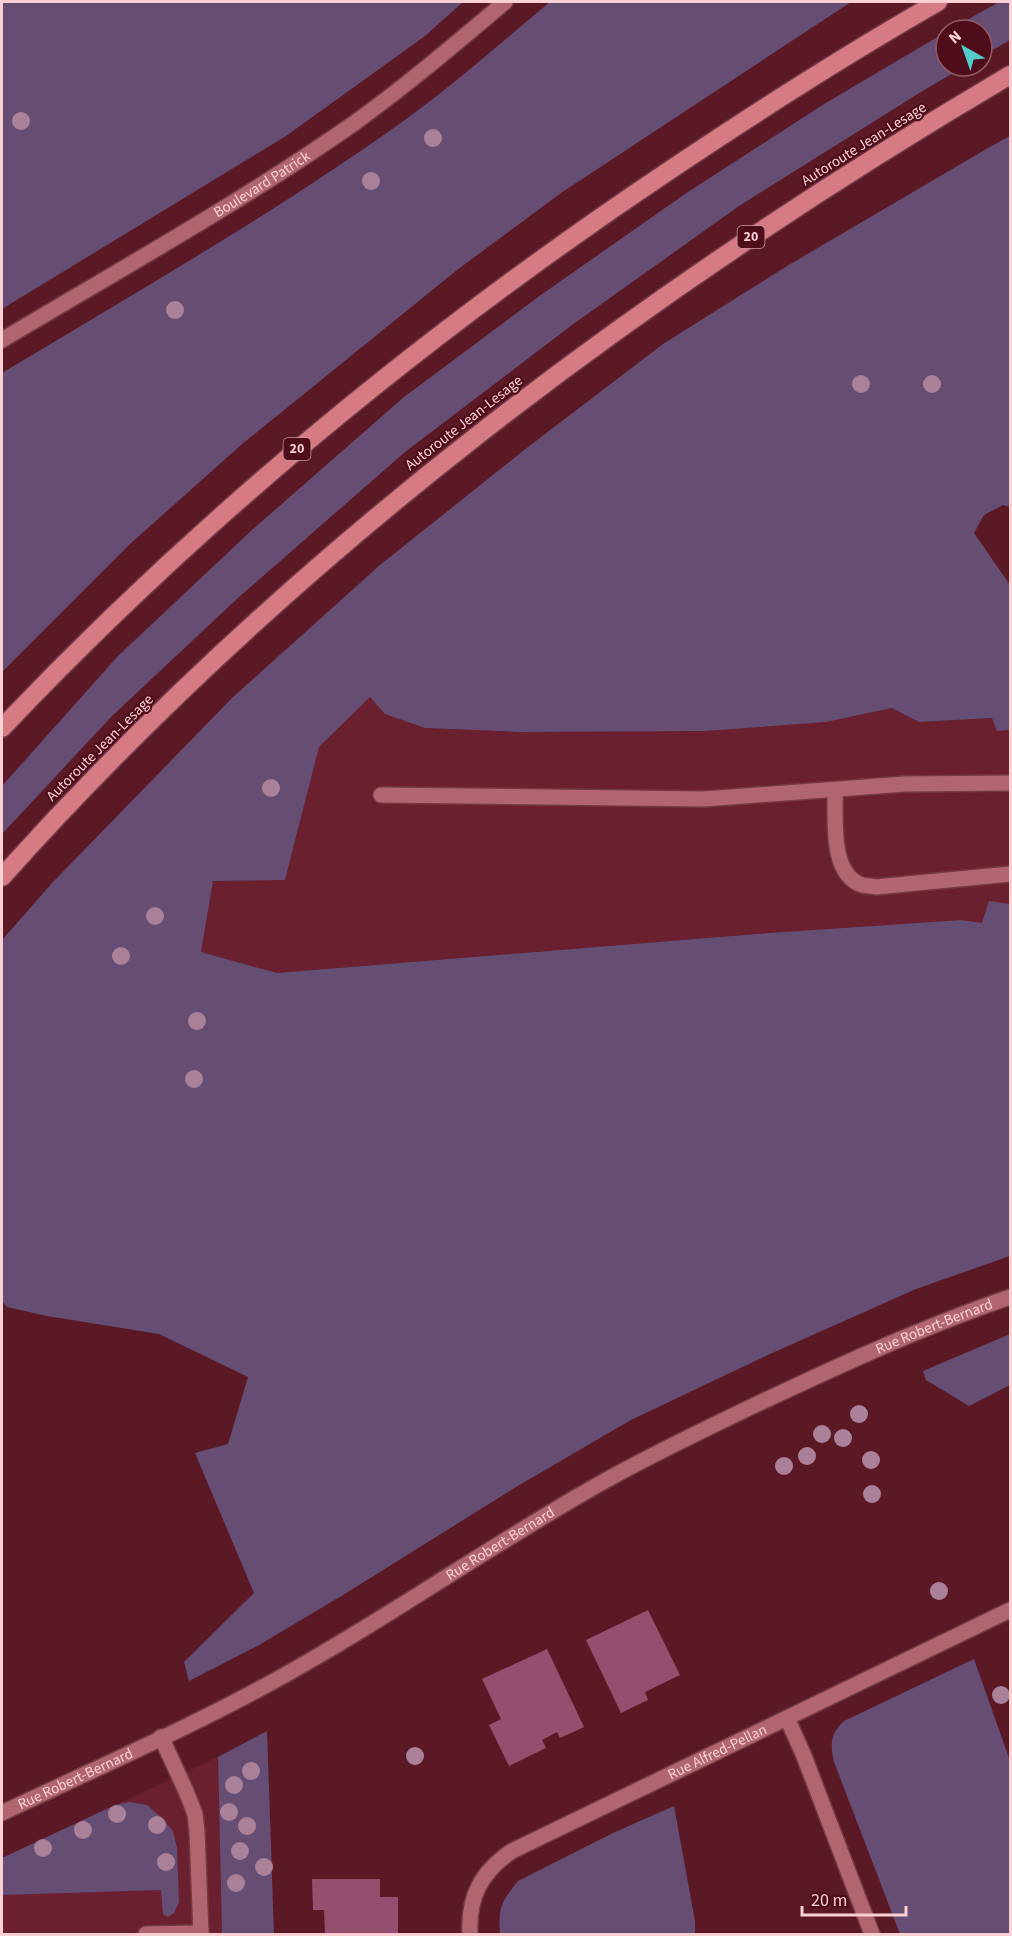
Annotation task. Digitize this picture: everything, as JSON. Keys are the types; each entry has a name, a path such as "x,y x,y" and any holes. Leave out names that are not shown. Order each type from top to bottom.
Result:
{"highway":[{"name":"20","path":"2,728 94,634 178,554 276,467 416,352 528,268 682,162 791,90 938,2"},
{"name":"Autoroute Jean-Lesage","path":"2,877 114,758 210,664 314,569 457,450 581,356 700,271 802,204 1011,75"},
{"path":"980,93 1011,80"}],"street":[{"name":"Boulevard Patrick","path":"2,340 234,201 306,155 389,97 505,2"},
{"path":"381,795 704,799 905,784 1011,783"},
{"path":"835,789 839,859 848,876 861,884 876,886 1011,874"},
{"name":"Rue Robert-Bernard","path":"2,1813 238,1700 284,1675 639,1462 860,1356 1011,1297"},
{"name":"Rue Alfred-Pellan","path":"470,1935 471,1903 478,1887 499,1860 523,1846 1011,1610"},
{"path":"787,1718 804,1756 872,1935"},
{"path":"146,1935 201,1934 195,1814 161,1737"}],"shaded area":[{"path":"2,2 463,2 425,36 286,136 2,309"},
{"path":"550,2 851,2 561,193 457,270 241,445 130,544 2,672 2,373 313,183 413,114"},
{"path":"999,2 1010,2 1010,40 994,49 994,18 970,18"},
{"path":"934,39 934,78 945,78 739,206 572,325 405,452 239,597 112,716 2,834 2,786 118,656 252,530 404,397 538,297 685,194 824,104"},
{"path":"1010,136 1010,507 1003,505 984,515 974,533 1010,585 1010,730 997,731 992,718 919,722 892,708 826,722 706,731 520,732 425,728 385,714 370,697 319,747 285,880 213,881 201,952 277,973 756,934 961,920 982,923 989,901 1010,904 1010,1256 916,1289 770,1354 631,1420 521,1484 259,1645 189,1681 184,1662 254,1593 195,1453 228,1444 248,1377 159,1334 47,1316 7,1307 2,1301 2,940 53,882 232,698 380,565 528,447 663,344 787,266"},
{"path":"370,697 425,728 520,732 706,731 826,722 892,708 919,722 993,718 997,731 1010,730 1010,934 982,923 961,920 756,934 277,973 201,952 213,881 285,880 319,747"},
{"path":"1010,1334 1010,1385 969,1406 926,1380 923,1371"},
{"path":"974,1659 1010,1761 1010,1934 900,1934 834,1762 832,1740 836,1730 844,1721"},
{"path":"267,1731 274,1934 222,1934 218,1757"},
{"path":"218,1757 222,1934 2,1934 2,1858"},
{"path":"129,1802 147,1805 173,1831 177,1848 179,1902 174,1913 168,1917 163,1914 161,1890 2,1895 2,1858 115,1805"},
{"path":"674,1806 695,1921 695,1934 500,1934 502,1906 518,1881 613,1833"}],"building":[{"path":"648,1610 680,1675 645,1692 648,1700 621,1713 586,1640"},
{"path":"547,1649 584,1727 560,1738 557,1732 542,1740 546,1748 509,1766 489,1725 501,1719 482,1679"},
{"path":"312,1879 380,1879 380,1897 398,1897 398,1934 325,1934 324,1910 313,1910"}]}
